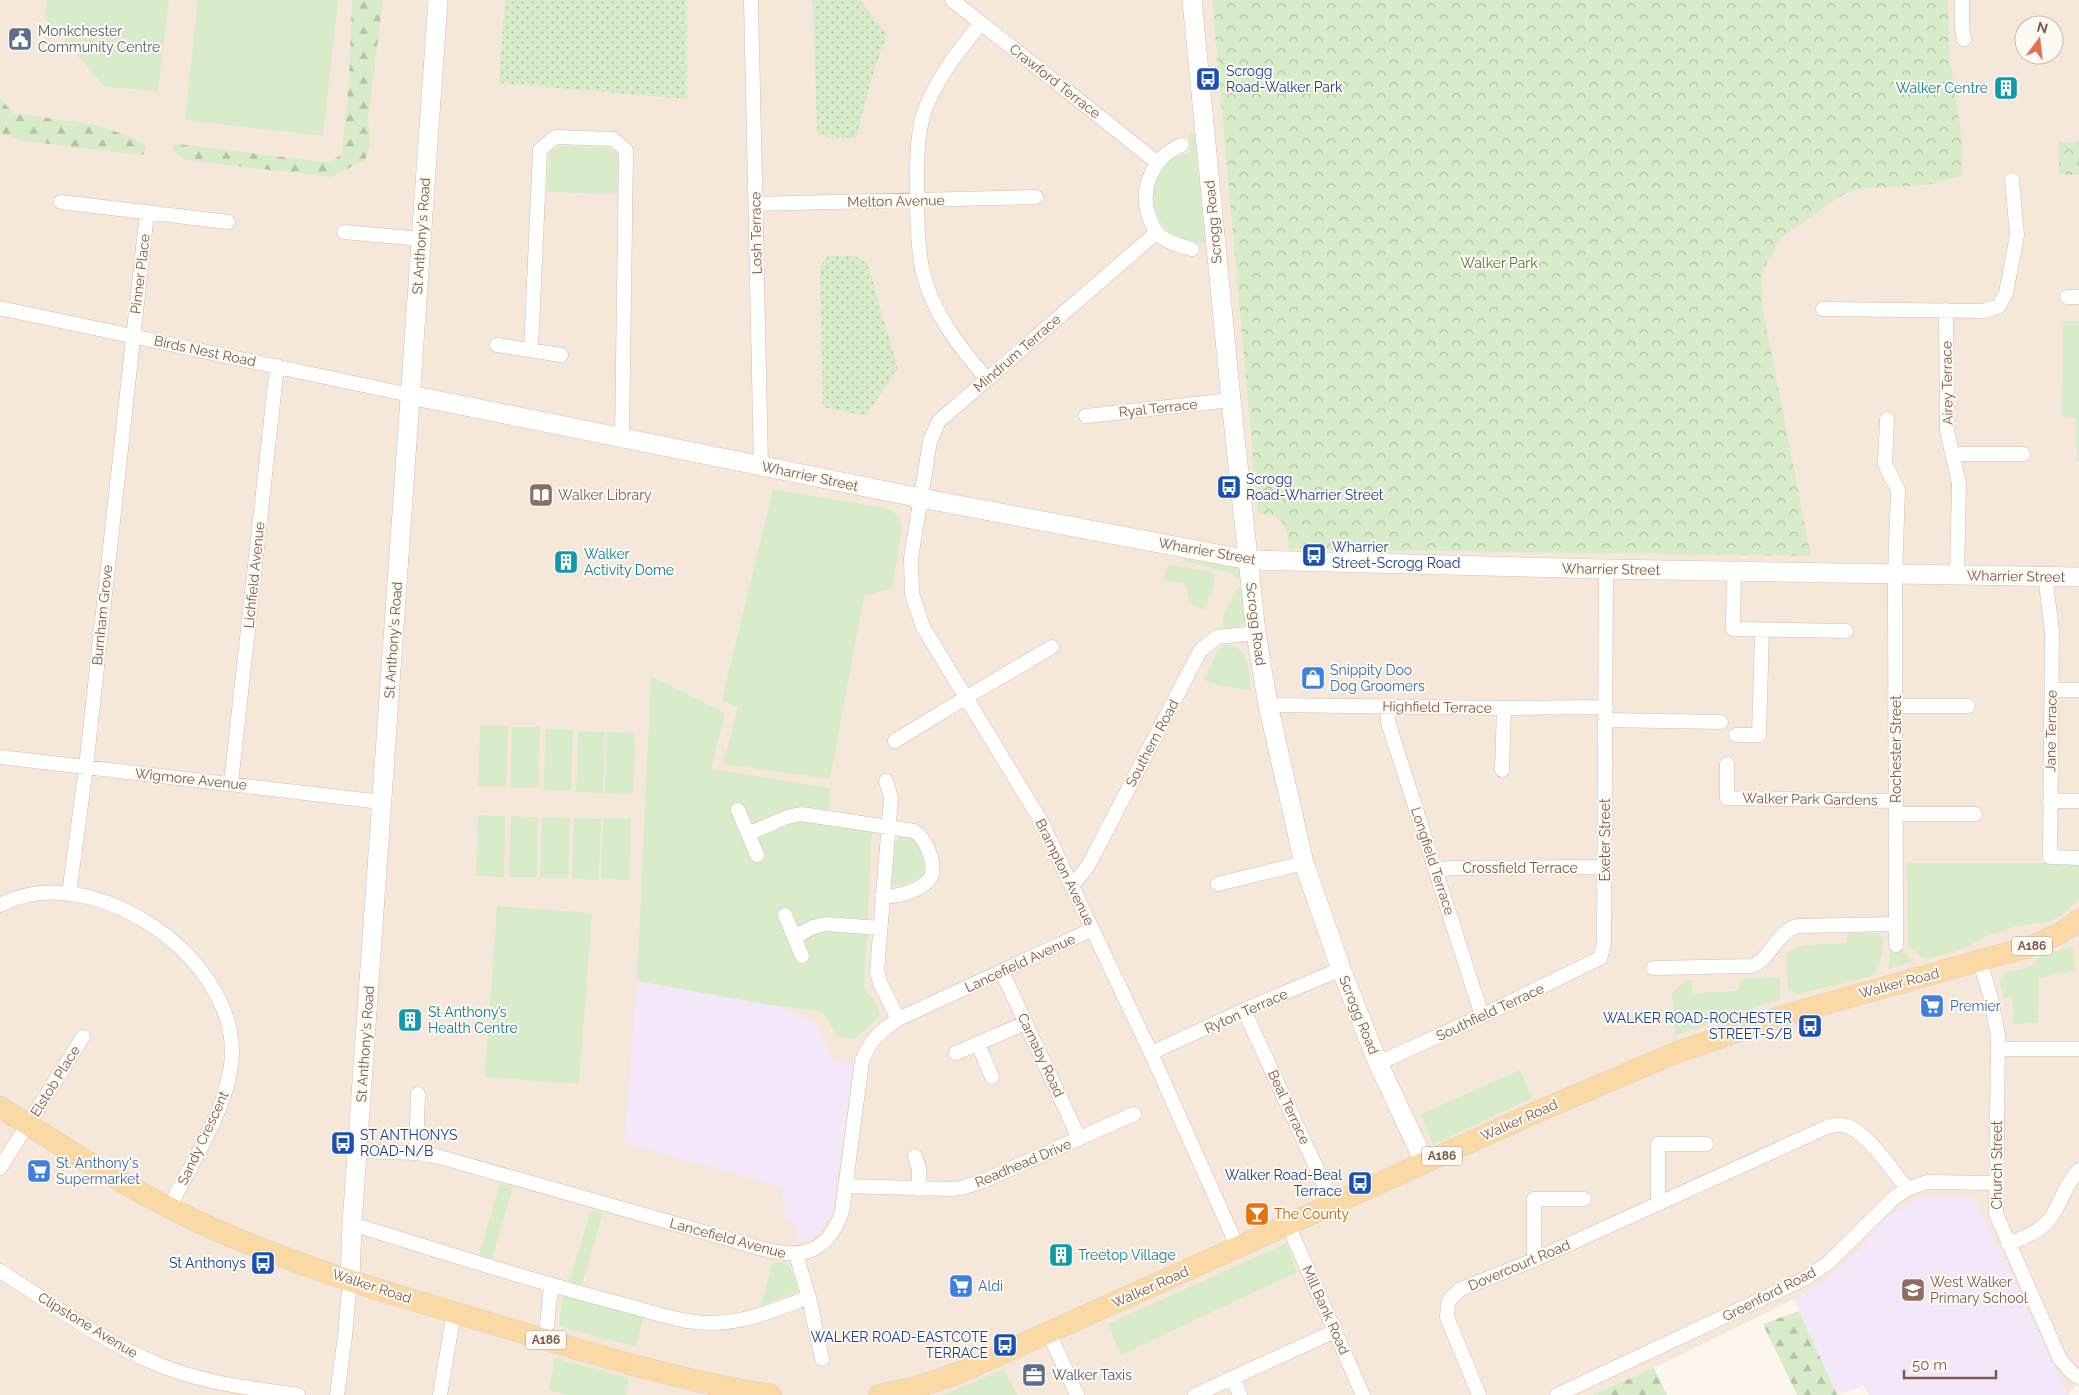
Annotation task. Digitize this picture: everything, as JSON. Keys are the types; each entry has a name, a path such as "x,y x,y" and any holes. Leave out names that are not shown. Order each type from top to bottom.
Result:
{"main road":[{"name":"A186","path":"1980,962 2050,939 2079,920"},
{"name":"Walker Road","path":"879,1395 940,1381 1611,1079 1708,1040 1789,1014 1980,962"},
{"name":"Walker Road","path":"0,1108 117,1179 169,1208 257,1247 454,1312 644,1367 726,1387 771,1395"}],"street":[{"name":"St Anthony's Road","path":"350,1279 352,1224 381,802 438,0"},
{"name":"Losh Terrace","path":"751,0 760,466"},
{"name":"Crawford Terrace","path":"952,0 1158,163"},
{"name":"Scrogg Road","path":"1192,0 1230,400 1256,633 1268,705 1304,863 1341,969 1378,1063 1425,1163"},
{"path":"1962,0 1961,20 1964,39"},
{"path":"981,23 959,50 939,81 924,112 917,144 917,200 918,234 923,269 937,310 960,348 987,379"},
{"path":"531,350 540,150 555,137 613,139 626,150 622,438"},
{"path":"1156,233 1146,210 1145,193 1158,163 1171,149 1182,145"},
{"path":"1823,309 1984,311 1999,306 2006,293 2017,235 2012,180"},
{"name":"Melton Avenue","path":"756,204 1036,197"},
{"path":"61,202 228,222"},
{"name":"Pinner Place","path":"133,336 147,212"},
{"path":"344,232 421,239"},
{"name":"Scrogg Road","path":"1156,233 1175,245 1192,249"},
{"name":"Mindrum Terrace","path":"921,498 930,441 939,421 1156,233"},
{"name":"Birds Nest Road","path":"0,308 410,395"},
{"name":"Airey Terrace","path":"1946,310 1947,431 1959,483 1957,575"},
{"name":"Burnham Grove","path":"69,894 86,767 133,336"},
{"path":"497,345 561,355"},
{"name":"Lichfield Avenue","path":"231,783 277,366"},
{"name":"Wharrier Street","path":"410,395 921,498 1249,560 1606,569 2079,577"},
{"name":"Ryal Terrace","path":"1086,416 1230,400"},
{"name":"Rochester Street","path":"1888,419 1885,464 1898,490 1896,574 1896,945"},
{"path":"1953,454 2023,454"},
{"name":"Brampton Avenue","path":"921,498 911,558 912,594 923,627 1036,813 1151,1053 1238,1248"},
{"name":"Exeter Street","path":"1600,958 1604,944 1606,569"},
{"path":"1734,571 1733,629 1846,631"},
{"name":"Jane Terrace","path":"2045,576 2052,631 2050,857 2079,858"},
{"path":"1736,736 1759,735 1762,630"},
{"name":"Southern Road","path":"1072,886 1088,866 1200,651 1217,637 1256,633"},
{"path":"895,741 1052,648"},
{"path":"2052,690 2079,690"},
{"name":"Highfield Terrace","path":"1268,705 1504,708 1605,714"},
{"name":"Longfield Terrace","path":"1388,706 1388,722 1482,1016"},
{"path":"1896,706 1968,706"},
{"path":"1502,770 1504,708"},
{"path":"1605,714 1721,722"},
{"name":"Wigmore Avenue","path":"0,757 381,802"},
{"name":"Walker Park Gardens","path":"1727,764 1727,798 1896,807"},
{"path":"886,780 891,798 877,965 878,977 898,1019"},
{"path":"2050,801 2079,801"},
{"path":"1896,807 1975,814"},
{"path":"738,810 757,855"},
{"path":"748,834 787,817 801,814 909,829 918,834 932,862 932,873 928,882 922,886 898,896 882,896"},
{"path":"1218,884 1304,863"},
{"name":"Crossfield Terrace","path":"1436,870 1451,868 1604,868"},
{"name":"Sandy Crescent","path":"0,905 35,895 69,894 117,906 147,921 186,952 207,977 219,998 228,1022 231,1037 231,1066 225,1095 169,1208"},
{"path":"785,915 802,956"},
{"path":"794,937 813,927 826,924 880,928"},
{"path":"1653,968 1751,966 1761,961 1786,930 1792,928 1830,924 1896,924"},
{"name":"Lancefield Avenue","path":"358,1151 416,1153 453,1161 767,1250 796,1255 815,1248 834,1230 842,1212 862,1061 869,1046 880,1031 898,1019 1093,929"},
{"name":"Southfield Terrace","path":"1378,1063 1482,1016 1600,958"},
{"name":"Church Street","path":"1980,962 1994,1014 1998,1049 1996,1214 2060,1359 2072,1374 2079,1377"},
{"name":"Ryton Terrace","path":"1151,1053 1244,1010 1341,969"},
{"name":"Carnaby Road","path":"1002,972 1079,1138"},
{"name":"Beal Terrace","path":"1244,1010 1332,1204"},
{"path":"956,1053 1025,1023"},
{"name":"Elstob Place","path":"0,1168 83,1037"},
{"path":"978,1044 992,1077"},
{"path":"1998,1049 2079,1049"},
{"path":"416,1153 418,1094"},
{"name":"Readhead Drive","path":"846,1186 919,1189 951,1189 972,1186 1134,1114"},
{"name":"Dovercourt Road","path":"1479,1395 1447,1317 1448,1304 1454,1294 1461,1289 1534,1260 1815,1130 1836,1125 1846,1126 1861,1135 1908,1188"},
{"path":"1658,1203 1658,1144 1706,1144"},
{"path":"915,1156 919,1168 919,1189"},
{"path":"2008,1244 2040,1229 2054,1212 2068,1183 2079,1170"},
{"name":"Greenford Road","path":"1558,1395 1806,1278 1828,1263 1895,1197 1908,1188 1927,1182 1995,1183"},
{"path":"1534,1260 1534,1199 1584,1199"},
{"path":"352,1224 551,1286 675,1317 710,1323 740,1320 764,1314 809,1297"},
{"name":"Mill Bank Road","path":"1288,1225 1363,1395"},
{"path":"796,1255 809,1297 822,1359"},
{"name":"Clipstone Avenue","path":"0,1271 117,1345 157,1364 206,1380 298,1395"},
{"path":"337,1395 347,1321 350,1279"},
{"path":"547,1325 551,1286"},
{"path":"440,1395 454,1312"},
{"path":"1195,1395 1335,1331"},
{"path":"1049,1333 1077,1395"},
{"path":"1233,1378 1240,1395"}],"shaded area":[{"path":"0,0 2079,0 2079,1382 2068,1395 1869,1395 1864,1385 1837,1395 1794,1299 1654,1368 1592,1395 0,1395"},
{"path":"637,981 776,1005 815,1023 834,1061 854,1064 832,1213 817,1234 797,1241 795,1225 786,1221 781,1187 624,1143"},
{"name":"West Walker Primary School","path":"1920,1197 1974,1197 2068,1395 1869,1395 1864,1385 1837,1395 1794,1299 1824,1281 1861,1248 1887,1217"}],"green space":[{"path":"47,0 169,0 158,91 105,87 45,18"},
{"path":"198,0 338,0 323,136 185,120"},
{"path":"352,0 383,0 368,118 370,145 365,160 331,177 185,160 176,153 171,146 177,144 322,162 333,161 342,153 349,83"},
{"path":"505,0 687,0 687,99 499,83"},
{"path":"813,0 860,0 887,35 872,77 856,138 828,137 817,134"},
{"name":"Walker Park","path":"1212,0 1948,0 1949,52 1962,140 1962,176 1926,185 1857,189 1839,197 1781,238 1761,273 1763,310 1811,556 1289,549 1285,527 1279,519 1267,514 1258,513"},
{"path":"0,98 13,113 97,125 133,138 147,146 143,155 25,141 0,133"},
{"path":"1189,133 1196,133 1209,243 1186,241 1171,233 1160,220 1153,205 1153,188 1165,161 1190,152"},
{"path":"2059,142 2079,142 2079,175 2059,174"},
{"path":"561,146 608,148 619,153 618,194 547,192 549,151"},
{"path":"828,256 855,256 867,262 898,369 865,416 823,407 820,266"},
{"path":"2063,321 2079,321 2079,462 2077,462 2075,418 2062,417"},
{"path":"773,489 884,508 897,514 902,528 892,588 864,596 830,779 723,764 738,707 722,700"},
{"path":"1186,557 1243,568 1246,584 1228,572 1183,561"},
{"path":"1168,565 1209,571 1213,575 1215,582 1204,610 1190,603 1185,583 1163,580"},
{"path":"1239,586 1245,591 1246,618 1240,626 1224,629 1223,615"},
{"path":"1228,645 1240,650 1244,655 1247,662 1251,690 1225,687 1204,680 1220,647"},
{"path":"651,676 725,713 711,769 830,788 829,826 872,831 864,988 878,1006 880,1016 854,1039 837,1036 822,1011 764,1004 637,981"},
{"path":"480,725 508,726 506,787 478,786"},
{"path":"512,727 540,727 538,788 510,788"},
{"path":"545,729 573,730 571,791 544,790"},
{"path":"578,731 605,732 603,793 576,792"},
{"path":"607,732 635,733 633,794 605,793"},
{"path":"478,815 505,816 504,877 476,876"},
{"path":"511,816 538,817 537,877 509,877"},
{"path":"542,817 570,818 568,878 540,878"},
{"path":"574,818 601,819 599,880 572,879"},
{"path":"603,818 631,819 629,880 601,879"},
{"path":"905,835 910,837 921,849 926,870 921,877 900,887 891,882 891,854 895,842"},
{"path":"1907,863 2079,863 2079,900 2062,915 2051,921 2014,927 1984,937 1966,948 1928,959 1921,957 1908,946"},
{"path":"497,906 592,913 579,1084 485,1077"},
{"path":"1847,933 1877,933 1881,936 1883,941 1882,953 1873,976 1798,994 1788,990 1786,953 1804,945 1847,943"},
{"path":"2073,946 2075,971 2039,978 2038,1023 2014,1024 2012,996 2004,999 2000,984 2004,973 2030,967 2040,956"},
{"path":"1890,949 1902,949 1913,961 1889,969"},
{"path":"1780,977 1780,999 1675,1036 1672,993 1686,980 1692,980 1692,993 1737,991 1740,987 1741,979"},
{"path":"1520,1070 1532,1098 1433,1145 1421,1114"},
{"path":"500,1183 513,1187 492,1259 479,1255"},
{"path":"591,1210 603,1213 582,1285 569,1282"},
{"path":"1287,1243 1297,1272 1121,1355 1108,1324"},
{"path":"773,1261 789,1264 798,1289 796,1292 761,1306"},
{"path":"562,1293 644,1315 636,1347 559,1326"},
{"path":"1799,1311 1837,1395 1797,1395 1763,1324"},
{"path":"555,1358 629,1378 626,1395 567,1395 549,1390"},
{"path":"1654,1368 1667,1395 1592,1395"},
{"path":"1004,1369 1017,1395 941,1395 948,1393"}],"place":[{"name":"Monkchester Community Centre","path":"20,39"},
{"name":"Scrogg Road-Walker Park","path":"1208,79"},
{"name":"Walker Centre","path":"2006,88"},
{"name":"Scrogg Road-Wharrier Street","path":"1229,487"},
{"name":"Walker Library","path":"541,495"},
{"name":"Wharrier Street-Scrogg Road","path":"1314,555"},
{"name":"Walker Activity Dome","path":"566,562"},
{"name":"Snippity Doo Dog Groomers","path":"1313,678"},
{"name":"Premier","path":"1932,1006"},
{"name":"St Anthony’s Health Centre","path":"410,1020"},
{"name":"WALKER ROAD-ROCHESTER STREET-S/B","path":"1810,1026"},
{"name":"ST ANTHONYS ROAD-N/B","path":"343,1143"},
{"name":"St. Anthony's Supermarket","path":"39,1171"},
{"name":"Walker Road-Beal Terrace","path":"1360,1183"},
{"name":"The County","path":"1257,1214"},
{"name":"Treetop Village","path":"1061,1255"},
{"name":"St Anthonys","path":"263,1263"},
{"name":"Aldi","path":"961,1286"},
{"name":"West Walker Primary School","path":"1913,1290"},
{"name":"WALKER ROAD-EASTCOTE TERRACE","path":"1005,1345"},
{"name":"Walker Taxis","path":"1034,1375"}]}
